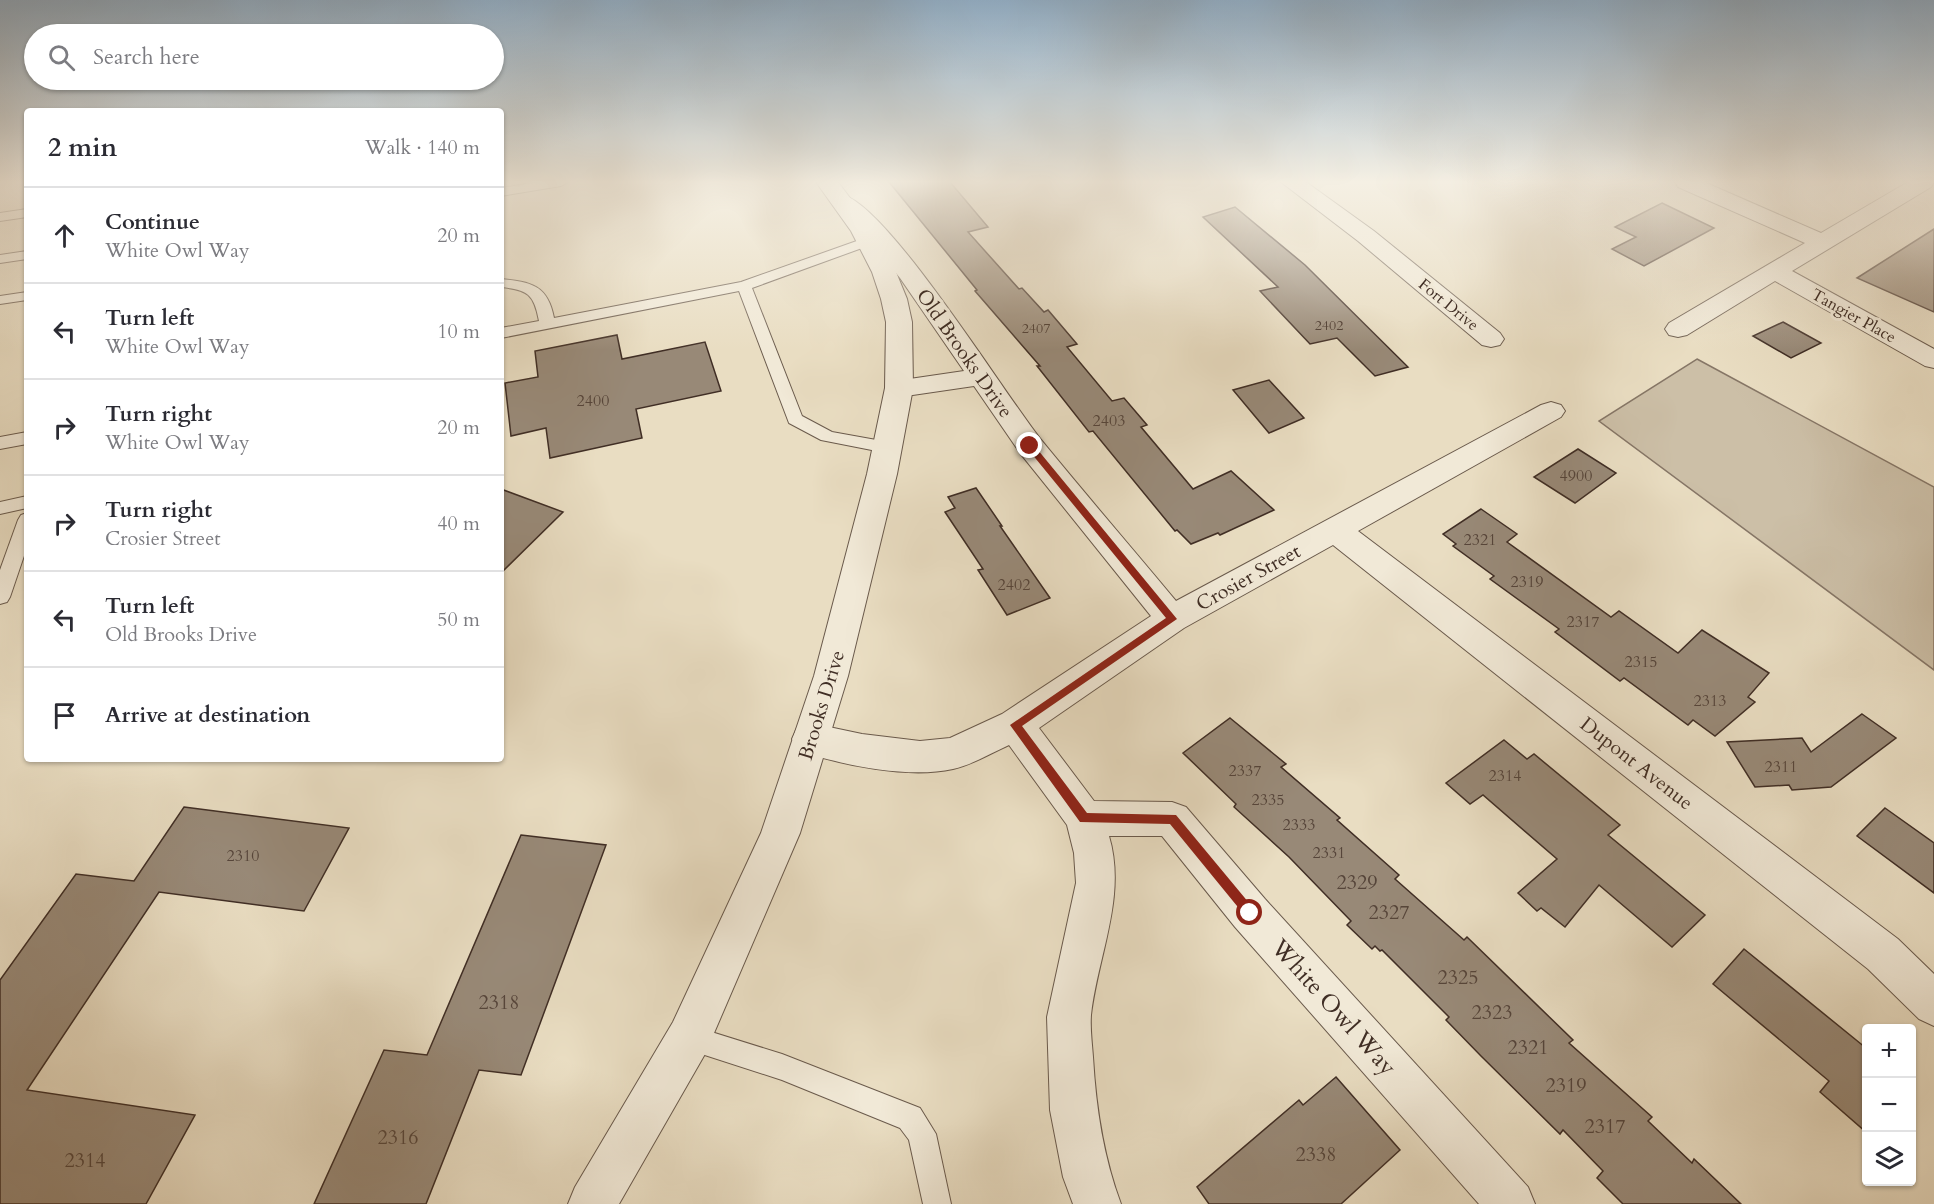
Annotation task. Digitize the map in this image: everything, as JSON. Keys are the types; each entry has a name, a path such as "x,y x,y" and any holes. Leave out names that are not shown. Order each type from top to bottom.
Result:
{"street":[{"name":"Brooks Drive","path":"592,1204 689,1038 780,834 831,676 887,447 899,388 900,349 896,310 884,272 865,238"},
{"name":"Old Brooks Drive","path":"880,238 909,273 1030,446 1173,619"},
{"name":"Fort Drive","path":"1369,238 1491,339"},
{"path":"1813,238 1822,242"},
{"path":"1678,329 1828,238"},
{"name":"Tangier Place","path":"1774,271 1934,360"},
{"path":"899,388 980,377"},
{"name":"Crosier Street","path":"810,739 862,750 920,757 954,753 1015,725 1173,619 1551,411"},
{"name":"Dupont Avenue","path":"1334,529 1883,954 1934,1004"},
{"path":"1015,725 1084,818 1094,853 1096,882 1069,1017 1073,1110 1087,1177 1097,1204"},
{"name":"White Owl Way","path":"1084,818 1172,819 1250,913 1511,1204"}],"lane":[{"path":"504,332 744,286 868,242"},
{"path":"0,259 24,255"},
{"path":"504,283 526,285 538,295 544,307 547,324"},
{"path":"744,286 795,419 808,431 821,436 887,447"},
{"path":"0,300 24,296"},
{"path":"0,443 24,439"},
{"path":"0,508 24,503"},
{"path":"0,597 24,529"},
{"path":"689,1038 782,1067 910,1118 921,1134 937,1204"}],"shaded area":[{"path":"1697,359 1934,487 1934,670 1599,421"}],"building":[{"path":"935,238 974,238 1019,289 1022,288 1044,312 1048,310 1077,344 1067,347 1112,401 1124,398 1147,425 1141,427 1193,489 1231,471 1274,510 1220,535 1218,533 1191,544 1177,530 1175,531 1093,431 1089,432 1037,366 1040,366 975,291 977,290"},
{"path":"1226,238 1273,238 1305,265 1408,367 1375,376 1337,338 1310,344 1260,291 1278,287"},
{"path":"1634,238 1695,238 1644,266 1612,249"},
{"path":"1920,238 1934,238 1934,312 1857,278"},
{"path":"1783,322 1821,343 1791,358 1753,336"},
{"path":"617,335 622,359 705,342 721,391 636,409 642,438 550,458 546,428 511,436 505,383 538,377 535,351"},
{"path":"1269,380 1304,418 1269,433 1233,390"},
{"path":"1578,449 1616,473 1575,503 1534,477"},
{"path":"976,488 1050,598 1007,615 978,570 983,569 945,512 955,508 948,497"},
{"path":"504,490 563,512 504,570"},
{"path":"1481,509 1517,534 1507,542 1611,617 1619,611 1678,653 1702,630 1769,673 1748,697 1755,702 1715,736 1693,720 1688,725 1624,678 1620,681 1555,632 1559,629 1490,579 1494,576 1453,546 1456,544 1443,534"},
{"path":"1862,714 1896,738 1831,787 1792,790 1789,785 1755,787 1727,742 1802,738 1811,752"},
{"path":"1230,718 1286,764 1281,767 1340,818 1337,820 1399,875 1395,879 1464,940 1467,937 1573,1040 1569,1043 1652,1117 1648,1121 1692,1163 1694,1159 1741,1204 1623,1204 1597,1178 1603,1171 1563,1130 1560,1134 1481,1056 1446,1020 1449,1017 1382,950 1380,951 1375,946 1372,949 1347,925 1351,921 1289,857 1234,807 1236,804 1183,753"},
{"path":"1504,740 1527,759 1534,754 1620,825 1608,835 1705,915 1672,947 1599,885 1565,927 1541,908 1537,911 1518,893 1557,859 1483,795 1470,804 1446,783"},
{"path":"184,807 349,828 304,911 159,892 27,1090 195,1115 146,1204 0,1204 0,980 76,874 134,881"},
{"path":"1885,808 1934,843 1934,893 1857,836"},
{"path":"521,835 606,845 521,1075 479,1070 426,1204 314,1204 384,1050 427,1055"},
{"path":"1744,949 1862,1045 1862,1129 1820,1092 1829,1081 1713,984"},
{"path":"1336,1077 1400,1150 1341,1204 1209,1204 1197,1187 1299,1100 1303,1105"}],"route":[{"path":"1030,446 1173,619 1015,725 1084,818 1172,819 1250,913"}]}
